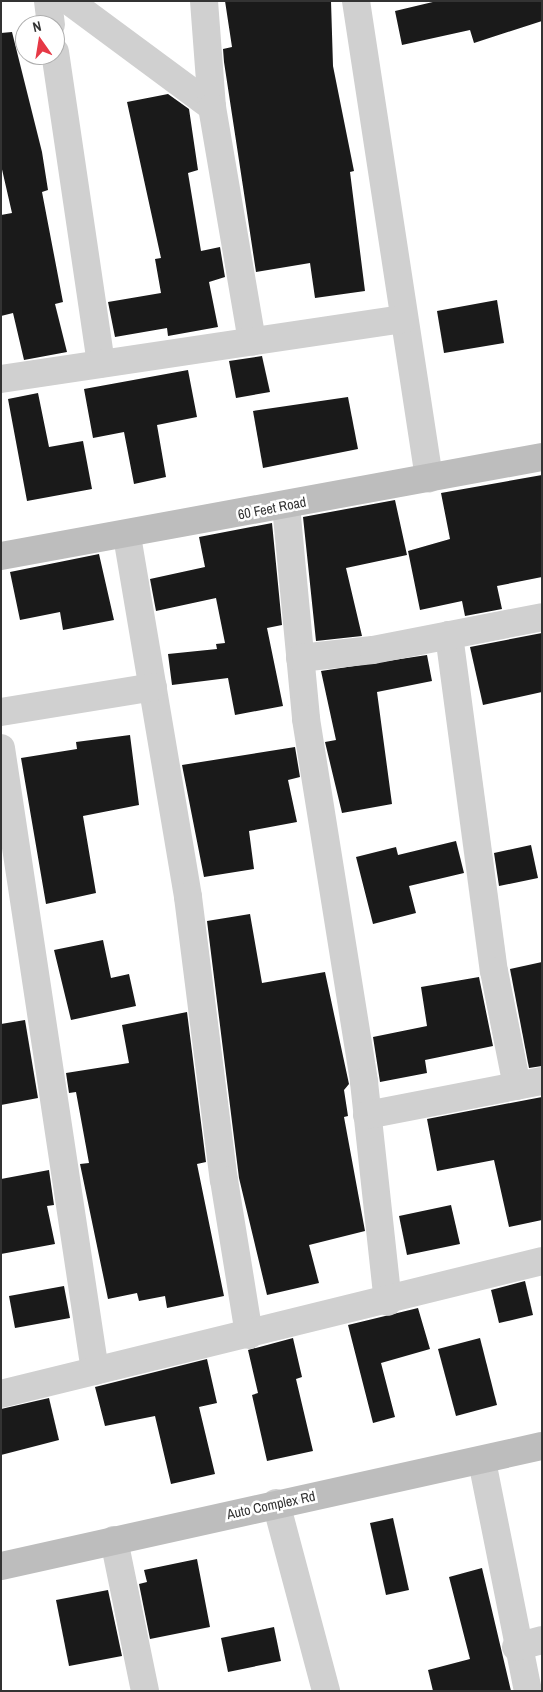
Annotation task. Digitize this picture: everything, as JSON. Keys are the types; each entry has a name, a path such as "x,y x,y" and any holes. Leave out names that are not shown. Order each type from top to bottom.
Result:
{"street":[{"path":"48,1 50,15"},
{"path":"68,1 212,107"},
{"path":"204,1 212,107 252,342"},
{"path":"356,1 428,478"},
{"path":"57,65 101,364"},
{"path":"1,379 404,319"},
{"name":"60 Feet Road","path":"1,556 127,536 542,457"},
{"path":"286,506 300,658 368,1115 388,1302"},
{"path":"127,536 188,897 224,1180 249,1335"},
{"path":"300,658 373,650 542,617"},
{"path":"368,1115 529,1083 494,971 450,635"},
{"path":"1,712 153,687"},
{"path":"1,748 95,1372"},
{"path":"1,1394 388,1302 542,1261"},
{"name":"Auto Complex Rd","path":"1,1566 276,1503 482,1461 542,1446"},
{"path":"482,1461 529,1643 528,1691"},
{"path":"276,1503 326,1691"},
{"path":"114,1540 145,1691"}],"building":[{"path":"225,1 331,1 333,66 354,171 350,172 365,291 315,298 310,263 256,272 224,62 223,49 232,47"},
{"path":"437,1 542,1 542,21 474,43 470,30 402,45 395,11"},
{"path":"12,32 15,44 15,65 20,65 42,152 48,190 42,192 63,302 55,304 67,352 24,360 13,313 1,316 1,215 12,213 1,165 1,33"},
{"path":"168,94 189,109 198,170 188,173 201,251 220,247 225,277 209,282 218,327 168,336 167,328 115,337 108,302 161,293 155,259 161,258 127,102"},
{"path":"497,300 504,343 444,353 437,311"},
{"path":"262,356 270,392 236,398 229,361"},
{"path":"188,370 197,417 157,425 166,477 134,484 124,432 93,438 84,389"},
{"path":"38,393 49,447 83,441 92,489 27,501 8,399"},
{"path":"348,397 358,449 263,468 253,411"},
{"path":"542,475 542,577 497,586 502,609 465,616 462,601 420,610 408,551 450,539 441,493"},
{"path":"395,500 407,555 346,568 362,636 316,641 303,517"},
{"path":"272,523 282,625 267,628 283,706 235,715 228,678 172,685 168,654 217,649 216,644 225,643 216,598 156,611 150,579 205,567 199,537"},
{"path":"99,554 114,620 63,630 60,612 20,620 10,572"},
{"path":"542,633 542,692 483,705 470,647"},
{"path":"427,655 432,681 377,692 392,804 342,813 325,742 336,740 321,671"},
{"path":"130,735 139,805 83,816 96,893 46,904 21,758 77,749 76,742"},
{"path":"295,747 300,777 288,780 297,822 249,831 254,869 204,877 182,765"},
{"path":"456,841 464,873 409,886 416,913 373,924 356,857 396,847 398,855"},
{"path":"531,845 538,878 499,886 494,853"},
{"path":"250,914 262,983 325,972 349,1084 344,1090 348,1116 344,1117 365,1231 309,1245 319,1283 267,1295 239,1178 207,921"},
{"path":"103,940 111,978 129,974 136,1006 71,1020 54,950"},
{"path":"542,962 542,1066 529,1068 510,969"},
{"path":"479,977 493,1046 425,1060 427,1073 380,1082 373,1037 427,1026 421,987"},
{"path":"187,1012 206,1162 197,1164 224,1296 167,1308 165,1296 139,1301 137,1293 108,1299 80,1164 89,1163 76,1092 69,1093 66,1073 129,1063 122,1025"},
{"path":"25,1020 38,1098 1,1105 1,1024"},
{"path":"542,1097 542,1220 509,1227 494,1160 437,1171 427,1119"},
{"path":"49,1170 54,1205 47,1206 55,1244 1,1254 1,1179"},
{"path":"451,1205 460,1244 407,1255 399,1216"},
{"path":"525,1281 533,1315 499,1323 491,1290"},
{"path":"64,1286 70,1318 15,1328 9,1296"},
{"path":"418,1308 430,1349 381,1363 395,1417 373,1423 348,1325"},
{"path":"293,1338 302,1377 296,1379 313,1451 267,1461 252,1395 258,1393 248,1350"},
{"path":"480,1338 497,1405 456,1416 438,1349"},
{"path":"207,1359 217,1403 199,1407 215,1474 171,1484 155,1416 105,1426 95,1387"},
{"path":"49,1398 59,1440 1,1455 1,1409"},
{"path":"393,1518 409,1590 386,1595 370,1523"},
{"path":"197,1559 210,1627 150,1639 139,1584 147,1582 144,1570"},
{"path":"482,1568 511,1691 433,1691 428,1670 470,1659 449,1577"},
{"path":"108,1590 122,1656 69,1666 56,1600"},
{"path":"274,1627 281,1661 228,1672 221,1638"}]}
